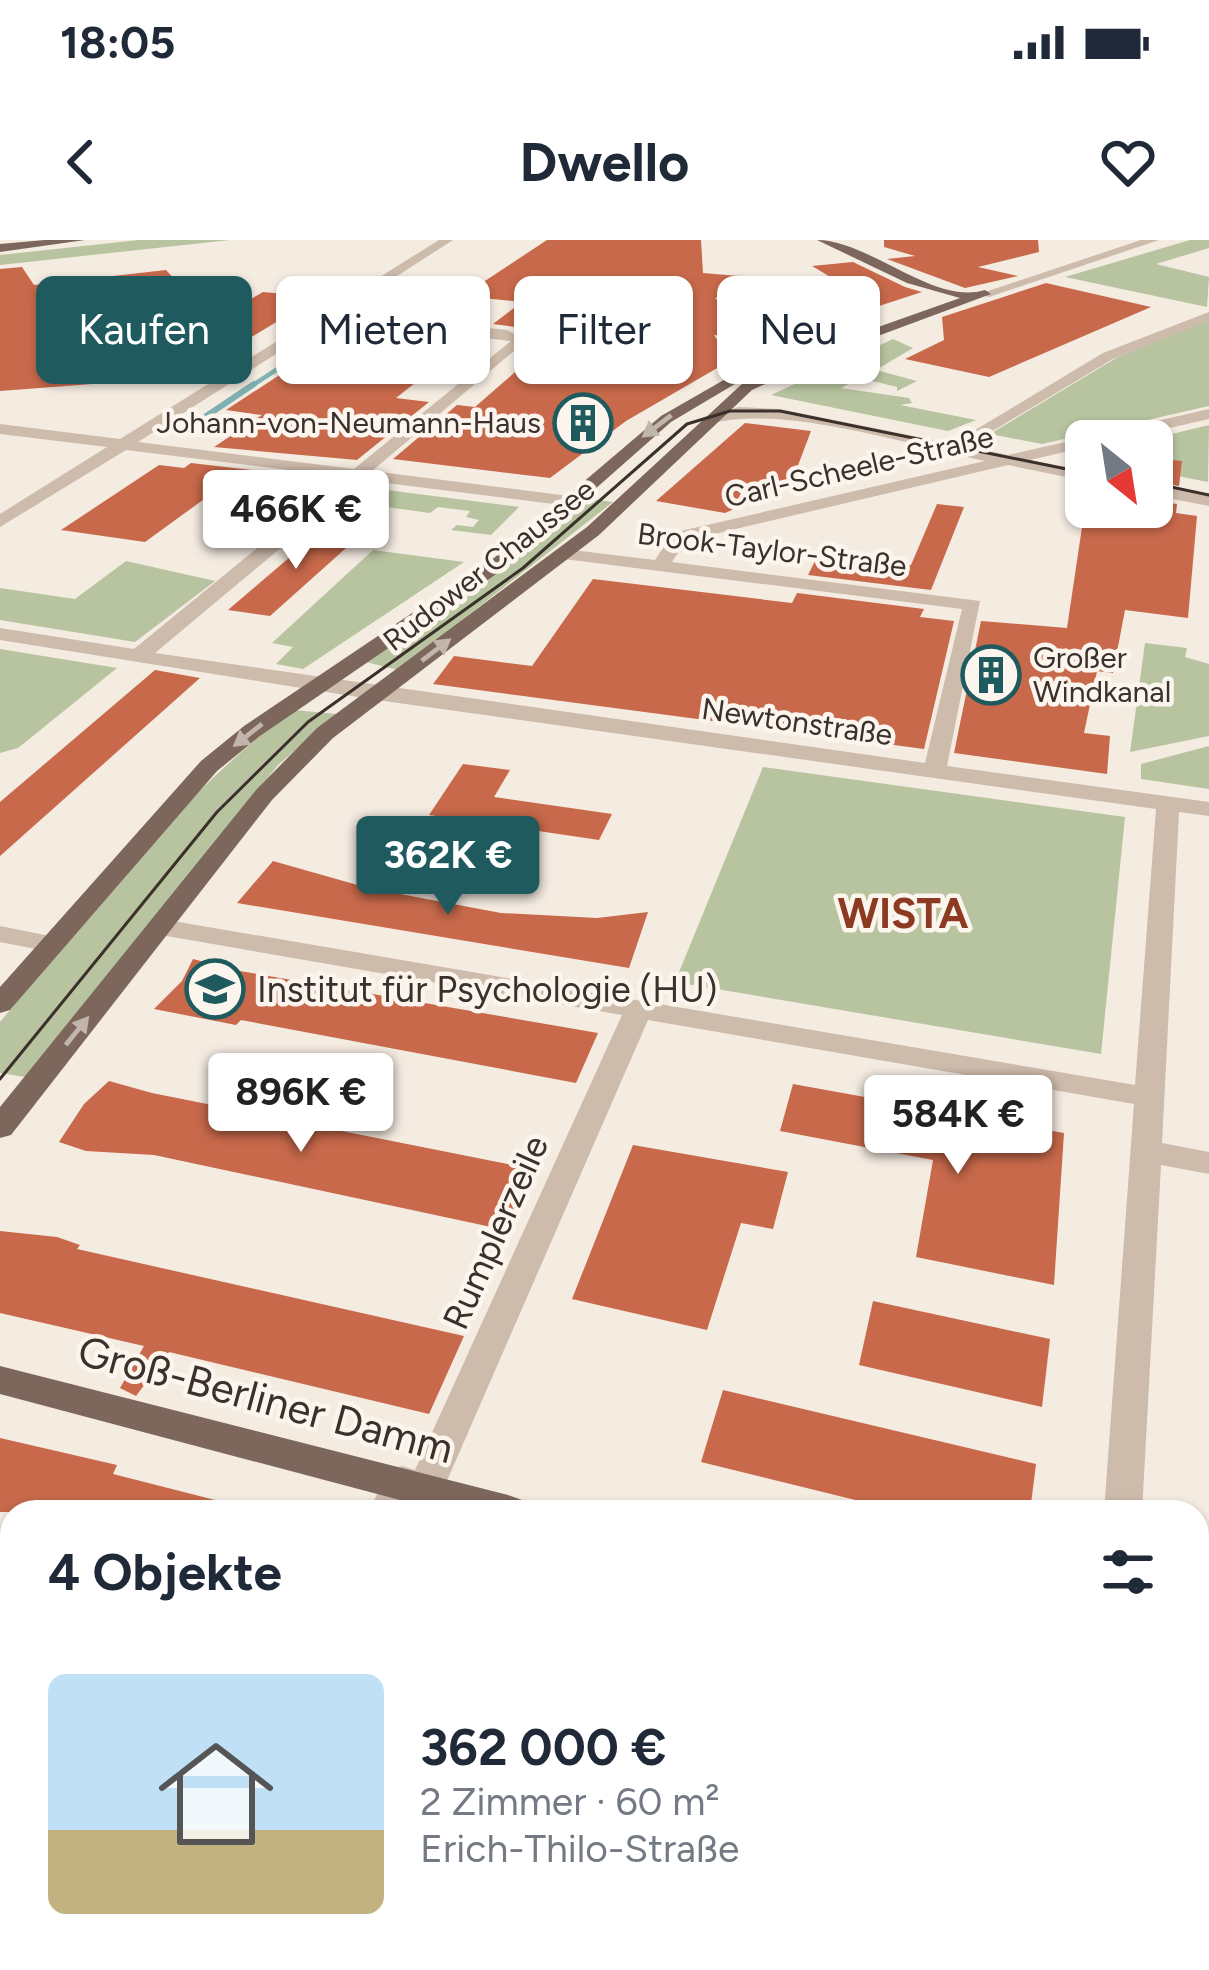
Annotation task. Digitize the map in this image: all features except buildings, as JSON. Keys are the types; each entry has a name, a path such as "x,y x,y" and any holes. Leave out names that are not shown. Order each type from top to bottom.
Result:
{"main road":[{"path":"0,248 79,240"},
{"path":"829,243 970,293"},
{"name":"Rudower Chaussee","path":"0,1128 293,761 564,554 739,394 809,357 970,293"},
{"name":"Rudower Chaussee","path":"0,1004 209,766 501,562 652,430 726,382 807,345 970,293"},
{"name":"Groß-Berliner Damm","path":"0,1381 439,1500"}],"street":[{"path":"390,276 447,240"},
{"path":"829,243 865,240"},
{"name":"Rudower Chaussee","path":"970,293 1123,240"},
{"name":"Rudower Chaussee","path":"970,293 1153,240"},
{"path":"965,441 1108,356 1209,316"},
{"path":"490,334 519,337 490,367"},
{"path":"0,522 276,349"},
{"path":"140,655 469,384"},
{"path":"739,394 1065,462"},
{"path":"713,418 739,412 779,414 1065,472"},
{"name":"Carl-Scheele-Straße","path":"1173,422 1209,414"},
{"path":"0,429 569,501"},
{"name":"Carl-Scheele-Straße","path":"660,567 676,541 687,535 1065,447"},
{"path":"1173,483 1209,490"},
{"path":"1173,494 1209,501"},
{"name":"Brook-Taylor-Straße","path":"564,554 973,605 934,771"},
{"name":"Newtonstraße","path":"0,634 377,694 1209,809"},
{"path":"1124,1500 1168,803"},
{"path":"161,927 1150,1097"},
{"path":"0,934 52,944"},
{"name":"Rumplerzeile","path":"405,1494 638,1010"},
{"path":"1146,1151 1209,1163"}],"green space":[{"path":"139,240 230,240 0,265 0,255"},
{"path":"1190,240 1209,240 1209,248 1156,264 1209,277 1207,307 1065,277"},
{"path":"1209,320 1209,406 1147,420 1065,420 1065,439 1042,444 990,434 1118,357"},
{"path":"893,339 913,348 880,368 880,345"},
{"path":"880,371 917,381 897,391 897,387 880,383"},
{"path":"795,384 849,384 841,388 909,398 912,403 900,405 976,420 948,431 771,395"},
{"path":"1209,425 1208,482 1173,475 1173,434"},
{"path":"363,487 519,507 491,535 451,530 457,525 473,527 479,520 466,517 470,511 438,507 430,513 357,503 339,507"},
{"path":"583,498 613,502 398,670 366,662"},
{"path":"373,550 464,562 303,669 276,664 293,647 272,643"},
{"path":"126,561 215,581 135,642 0,620 0,588 75,599"},
{"path":"1145,643 1187,648 1185,657 1209,664 1209,736 1130,752"},
{"path":"0,649 117,668 18,748 0,753"},
{"path":"294,710 337,714 278,765 25,1077 0,1073 0,1022 174,817"},
{"path":"1209,746 1209,789 1141,779 1141,764"},
{"path":"763,767 1125,817 1101,1054 675,982"}],"waterway":[{"path":"250,387 276,370"},
{"path":"193,425 254,384"}],"tram line":[{"path":"0,1079 217,812 308,722 523,568 687,424 730,411 780,411 1065,469"},
{"path":"1173,487 1209,495"}],"place":[{"name":"Johann-von-Neumann-Haus","path":"583,423"},
{"name":"Großer Windkanal","path":"991,675"},
{"name":"Institut für Psychologie (HU)","path":"215,989"}],"district":[{"name":"WISTA","path":"903,913"}]}
